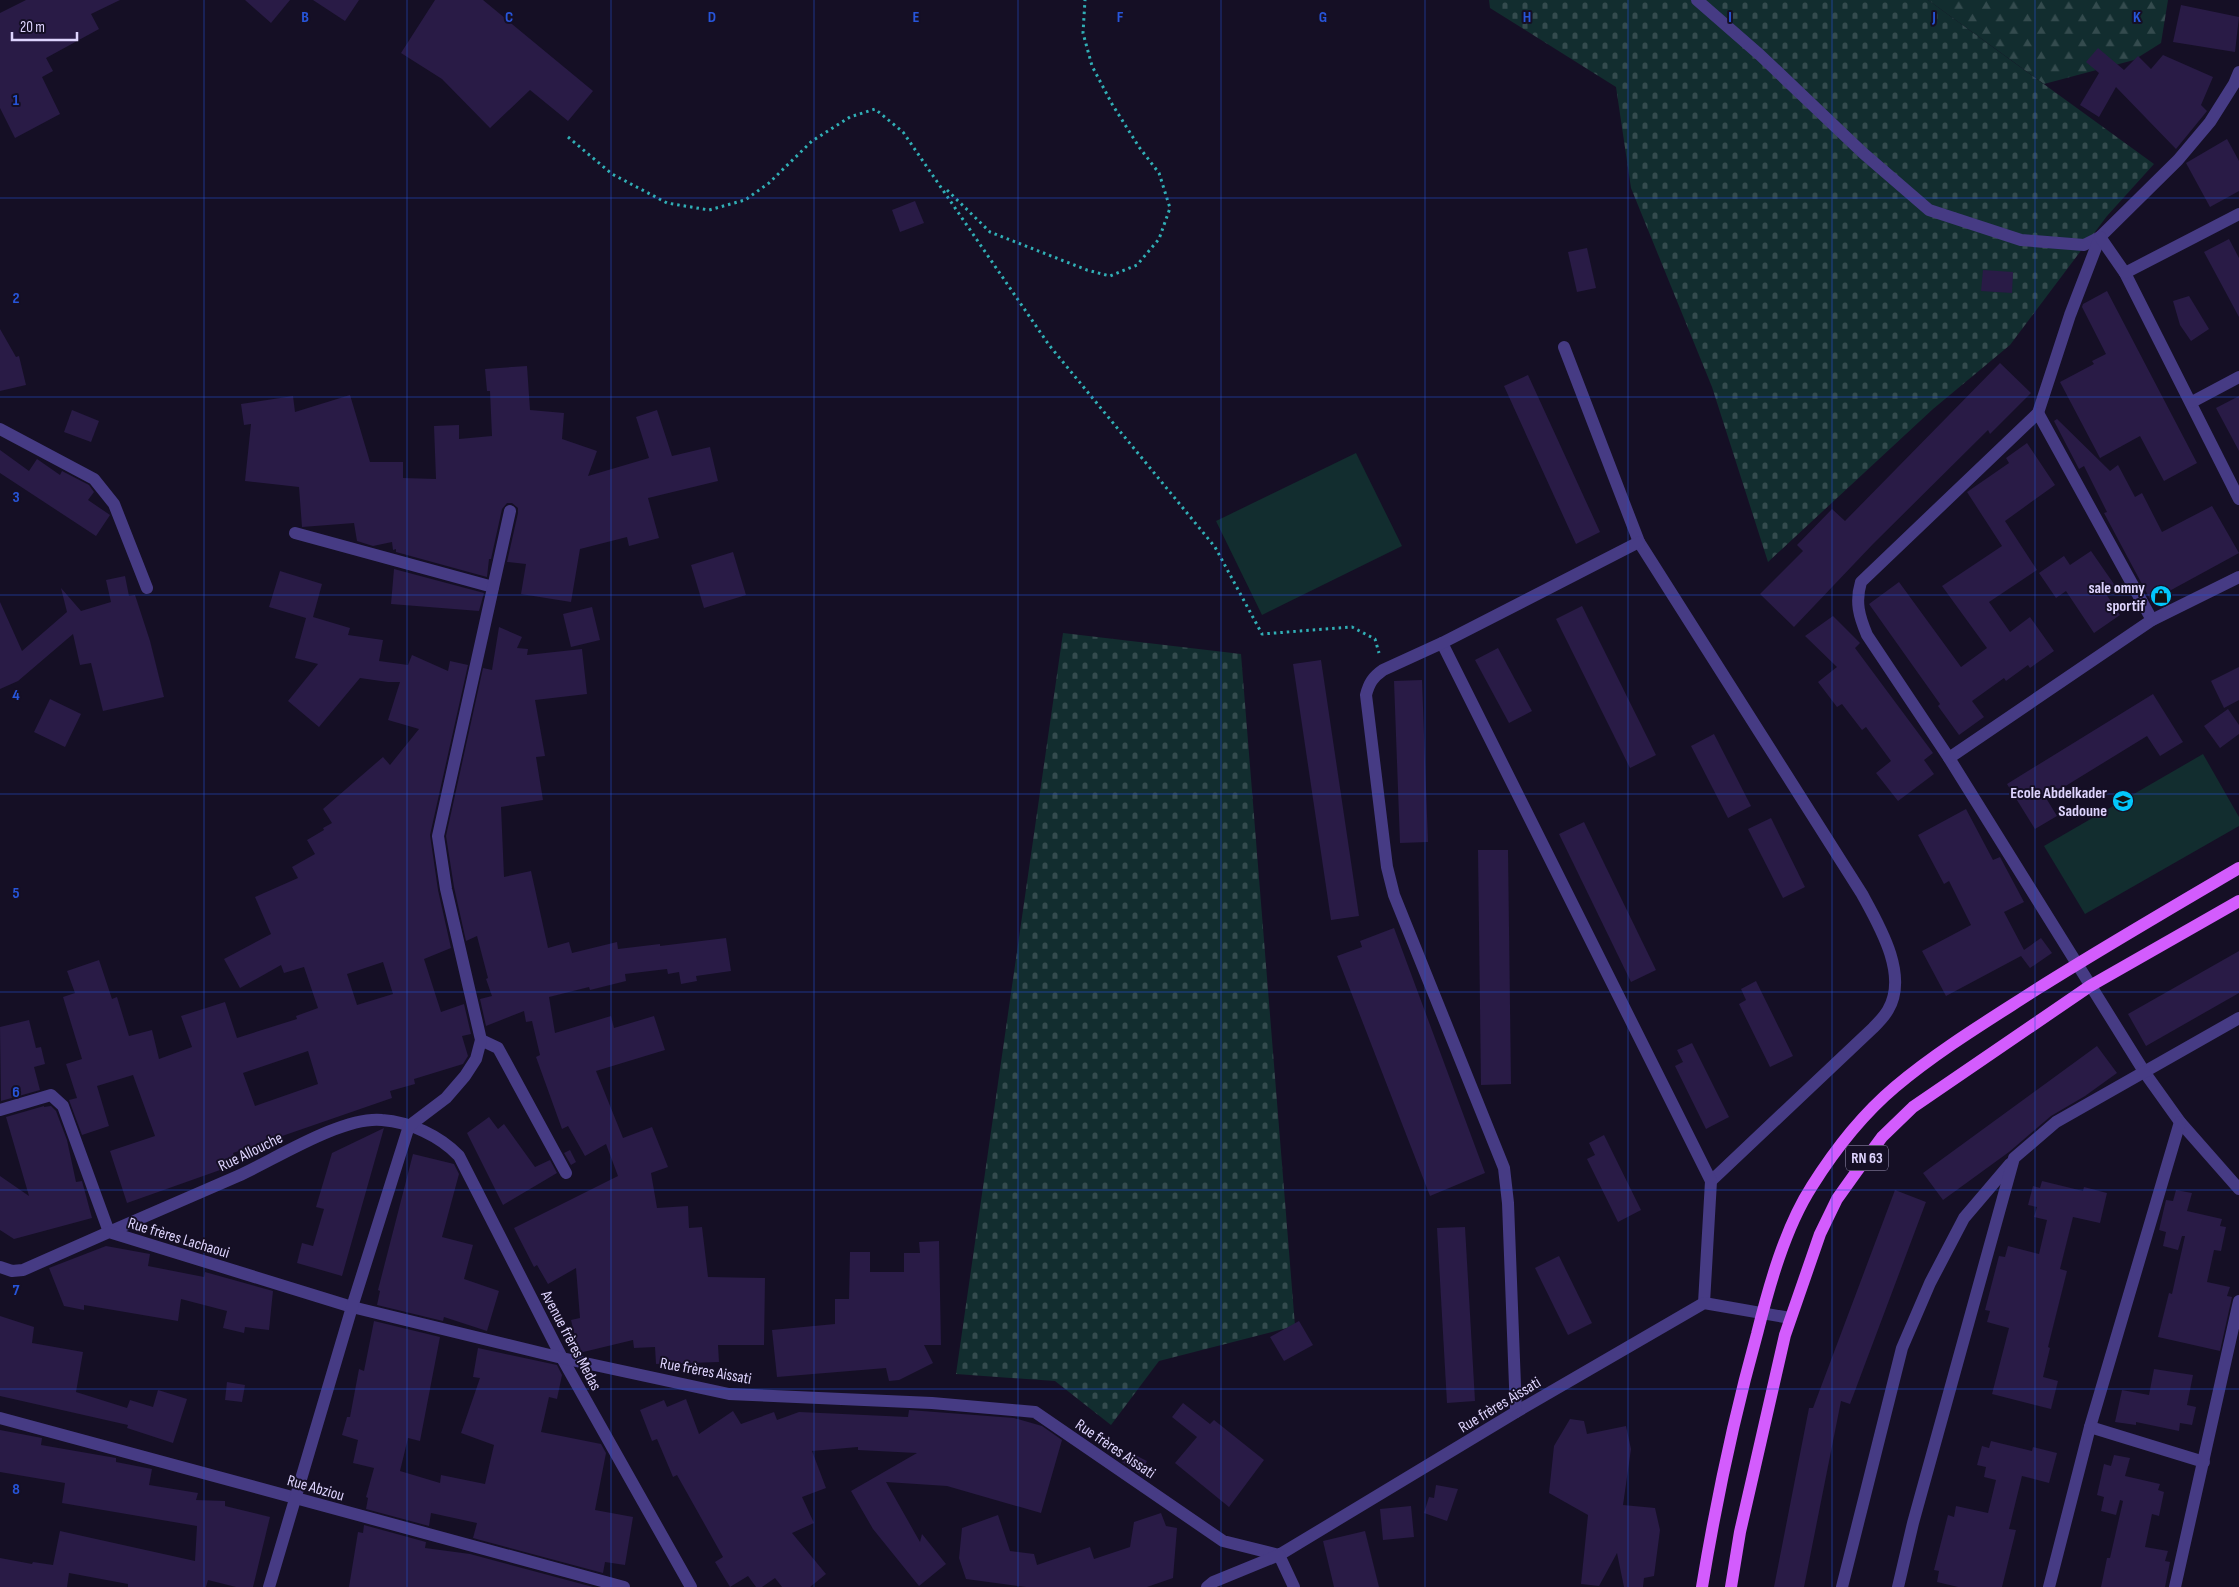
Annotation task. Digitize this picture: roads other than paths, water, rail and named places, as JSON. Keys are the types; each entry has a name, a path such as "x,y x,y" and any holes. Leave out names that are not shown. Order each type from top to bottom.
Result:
{"main road":[{"path":"1702,1587 1737,1406 1762,1312 1793,1224 1811,1187 1862,1120 1895,1087 1969,1033 2077,964 2239,868"},
{"name":"RN 63","path":"1731,1587 1740,1532 1763,1425 1790,1318 1820,1234 1837,1199 1882,1138 1913,1107 2090,986 2239,901"}],"street":[{"path":"1697,0 1760,55 1863,153 1929,210 2022,240 2084,245 2100,237 2178,160 2210,122 2234,84 2239,72"},
{"path":"2125,272 2239,214"},
{"path":"2100,237 2125,272 2192,402 2239,499"},
{"path":"2100,237 2070,315 2038,413 1861,582 1856,596 1858,615 1867,635 1949,758 2145,1073 2180,1122 2239,1189"},
{"path":"1564,347 1639,542 1862,894 1878,924 1891,956 1895,986 1888,1010 1873,1028 1712,1181"},
{"path":"2192,402 2239,377"},
{"path":"2038,413 2152,620"},
{"path":"0,429 94,479 114,504 148,588"},
{"path":"269,1587 352,1307 409,1126 446,1098 465,1076 476,1059 481,1040 446,889 438,836 510,511"},
{"path":"295,533 493,588"},
{"path":"1516,1412 1508,1203 1504,1168 1394,895 1387,867 1366,705 1368,684 1374,676 1383,670 1442,643 1639,542"},
{"path":"1949,758 2152,620 2239,577"},
{"path":"1442,643 1712,1181 1704,1303 1790,1318"},
{"path":"1842,1587 1902,1348 1930,1283 1964,1218 2014,1158 2056,1122 2239,1018"},
{"path":"481,1040 498,1048 566,1172"},
{"path":"0,1110 51,1095 57,1099 63,1106 108,1232"},
{"name":"Rue Allouche","path":"108,1232 239,1176 325,1133 360,1123 381,1120 409,1126"},
{"path":"2049,1587 2090,1427 2180,1122"},
{"name":"Avenue frères Medas","path":"409,1126 438,1138 459,1156 562,1358 691,1587"},
{"path":"1898,1587 1913,1523 2014,1158"},
{"name":"Rue frères Lachaoui","path":"0,1267 12,1271 23,1270 108,1232 352,1307"},
{"path":"2175,1587 2239,1301"},
{"name":"Rue frères Aissati","path":"352,1307 562,1358 729,1394 932,1403 1036,1412 1224,1541 1279,1555 1516,1412 1704,1303"},
{"name":"Rue Abziou","path":"0,1418 624,1587"},
{"path":"2090,1427 2204,1462"},
{"path":"1207,1587 1214,1582 1279,1555 1294,1587"}],"place":[{"name":"sale omny sportif","path":"2161,596"},
{"name":"Ecole Abdelkader Sadoune","path":"2123,801"}]}
